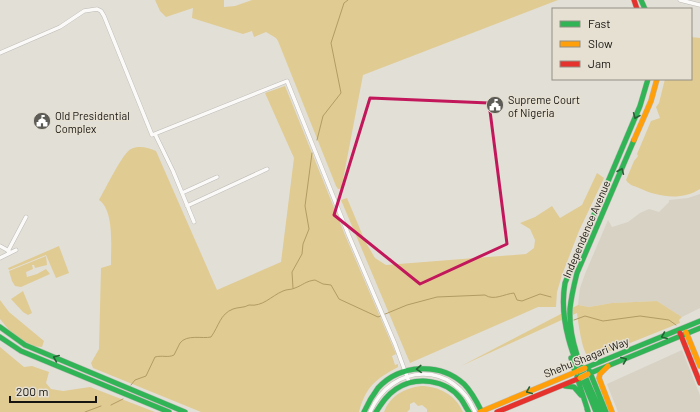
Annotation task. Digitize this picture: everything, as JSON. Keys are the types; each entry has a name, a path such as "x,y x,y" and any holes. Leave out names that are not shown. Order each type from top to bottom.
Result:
{"main road":[{"name":"Independence Avenue","path":"596,412 570,346 563,301 564,289 568,276 640,106 648,80"},
{"name":"Independence Avenue","path":"601,412 573,340 570,316 570,298 578,273 650,101 657,80"},
{"path":"570,298 576,339 586,367 606,412"},
{"path":"563,301 561,315 562,329 579,378 588,411"},
{"name":"Shehu Shagari Way","path":"481,412 586,367 700,321"},
{"path":"0,327 25,345 185,412"},
{"path":"684,327 700,366"},
{"name":"Shehu Shagari Way","path":"497,412 700,328"},
{"path":"678,330 700,383"},
{"path":"0,337 21,352 169,412"},
{"path":"608,366 600,374 599,378 612,412"},
{"path":"364,412 370,397 390,378 406,370 431,369 444,372 456,378 470,391 481,412"},
{"path":"376,412 384,398 396,388 409,382 426,380 444,385 459,396 469,412"},
{"path":"558,387 574,387 585,403"}],"street":[{"path":"680,0 700,5"},
{"path":"0,53 60,28 84,11 97,9 101,11 152,135 155,134 194,222"},
{"path":"155,134 287,81 344,224 406,370 409,382"},
{"path":"187,206 268,169"},
{"path":"182,193 217,177"},
{"path":"10,252 26,217"},
{"path":"0,246 10,252"},
{"path":"0,258 16,250"},
{"path":"370,412 386,388 394,382 407,376 430,374 450,382 466,395 475,412"}],"highlighted area":[{"path":"370,98 489,103 507,244 420,284 334,215"}],"shaded area":[{"path":"155,0 224,0 224,7 235,6 252,0 558,0 363,75 342,185 343,188 338,189 276,38 266,32 254,37 252,31 243,34 192,18 193,8 166,17 160,11"},
{"path":"692,37 700,38 700,189 693,193 677,196 654,194 633,186 626,180 634,161 638,156 637,154 651,121 660,118 656,107 659,103 665,80 692,80"},
{"path":"285,86 345,235 396,354 392,356 395,365 398,364 398,367 384,375 373,384 365,396 359,412 201,412 93,368 91,363 99,349 101,268 111,265 111,228 104,205 99,200 123,157 131,149 141,147 156,151 217,290 281,262 294,158 265,93"},
{"path":"597,173 604,178 579,231 562,275 557,292 556,307 538,307 410,363 341,200 347,198 365,241 375,258 386,265 526,254 534,248 535,240 530,229 520,223 535,217 552,206 560,218 582,205"},
{"path":"700,194 700,308 682,317 657,301 612,303 589,307 578,305 580,288 608,220 612,227 628,222 640,213 649,209 659,212 669,202 669,200 688,198"},
{"path":"59,246 69,273 56,278 46,255 9,270 8,268"},
{"path":"46,256 47,265 35,268 34,265 32,265 33,269 26,272 27,277 46,269 50,274 21,287 15,286 9,271"},
{"path":"23,291 32,313 28,315 23,312 11,299"},
{"path":"0,300 9,312 44,341 42,347 31,346 14,336 0,319"},
{"path":"657,301 682,317 679,320 680,323 595,357 589,357 584,350 577,313 461,366 578,305 589,307 612,303"},
{"path":"0,347 24,367 32,366 49,372 46,383 51,389 63,391 90,387 155,412 0,412"},
{"path":"682,350 700,395 700,412 618,412 607,384"},
{"path":"421,386 427,386 440,390 451,396 463,412 427,412 427,409 422,405 418,406 414,402 410,404 410,409 407,412 384,412 390,401 398,394"}],"waterway":[{"path":"317,140 323,116 341,93 331,43 344,3 348,0"},
{"path":"293,288 292,272 302,254 303,244 309,229 305,206 312,153"},
{"path":"131,385 135,380 146,376 155,357 174,355 183,340 195,337 211,337 222,317 229,311 235,308 259,304 283,291 294,289 307,282 315,280 323,284 331,285 339,299 378,317 407,305 437,297 485,295 488,297 495,297 514,293 517,300 522,301 540,294 551,297"},
{"path":"574,320 585,316 603,321 640,316 669,320 676,325"},
{"path":"111,405 123,399"},
{"path":"85,412 101,406"}],"traffic: fast":[{"path":"641,0 645,8"},
{"path":"596,412 577,365 567,333 563,300 565,283 640,106 648,80"},
{"path":"601,412 575,349 570,322 570,304 577,273 634,140"},
{"path":"585,368 700,321"},
{"path":"0,327 25,345 185,412"},
{"path":"588,374 700,328"},
{"path":"0,337 21,351 169,412"},
{"path":"571,358 575,372"},
{"path":"364,412 378,388 387,380 397,374 409,370 420,369 432,369 444,372 454,377 464,384 469,390 482,412"},
{"path":"589,370 606,412"},
{"path":"577,377 588,411"},
{"path":"376,412 393,391 412,382 421,381 439,384 455,392 469,412"},
{"path":"565,386 574,387 581,395"}],"traffic: slow":[{"path":"634,140 651,101 657,80"},
{"path":"686,332 700,366"},
{"path":"608,366 600,374 599,378 612,412"},
{"path":"578,371 585,368"},
{"path":"480,412 578,371"},
{"path":"580,378 588,374"}],"traffic: jam":[{"path":"634,0 637,8"},
{"path":"680,333 700,383"},
{"path":"497,412 580,378"}],"place":[{"name":"Supreme Court of Nigeria","path":"495,105"},
{"name":"Old Presidential Complex","path":"42,121"}]}
